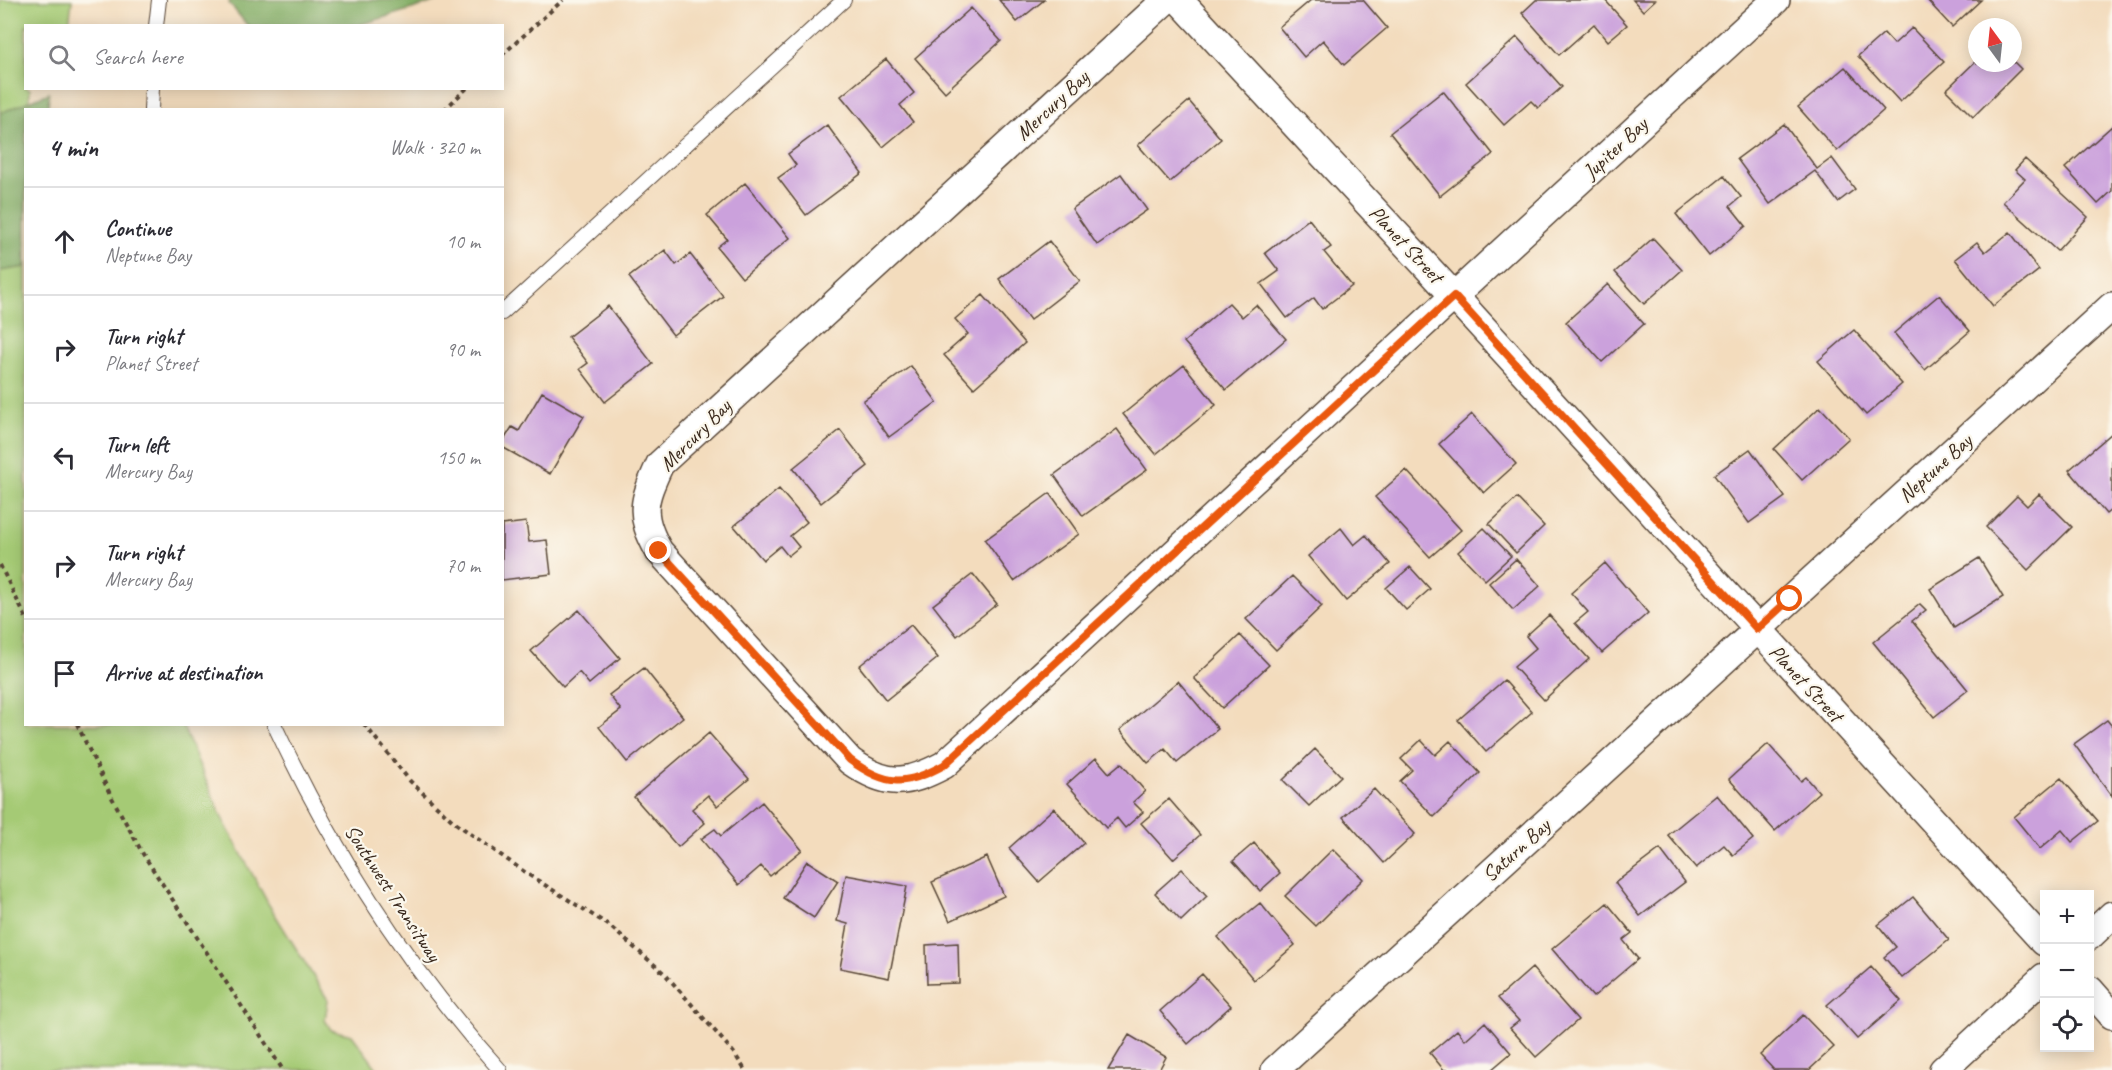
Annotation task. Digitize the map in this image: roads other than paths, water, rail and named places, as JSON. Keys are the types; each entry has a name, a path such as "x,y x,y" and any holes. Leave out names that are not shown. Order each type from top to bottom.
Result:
{"street":[{"name":"Mercury Bay","path":"1166,0 660,464 650,486 644,508 648,531 659,551 850,760 870,774 896,781 921,777 944,765 1454,296"},
{"name":"Planet Street","path":"1179,0 1454,296 2040,938"},
{"name":"Jupiter Bay","path":"1454,296 1776,0"},
{"name":"Neptune Bay","path":"1757,629 2112,306"},
{"name":"Saturn Bay","path":"1275,1070 1757,629"},
{"path":"2094,932 2112,915"},
{"path":"1943,1070 2040,981"},
{"path":"2094,995 2112,1015"}],"lane":[{"path":"156,24 159,0"},
{"path":"504,311 844,0"},
{"path":"151,108 152,90"},
{"name":"Southwest Transitway","path":"275,726 325,827 370,900 425,979 500,1070"}]}
